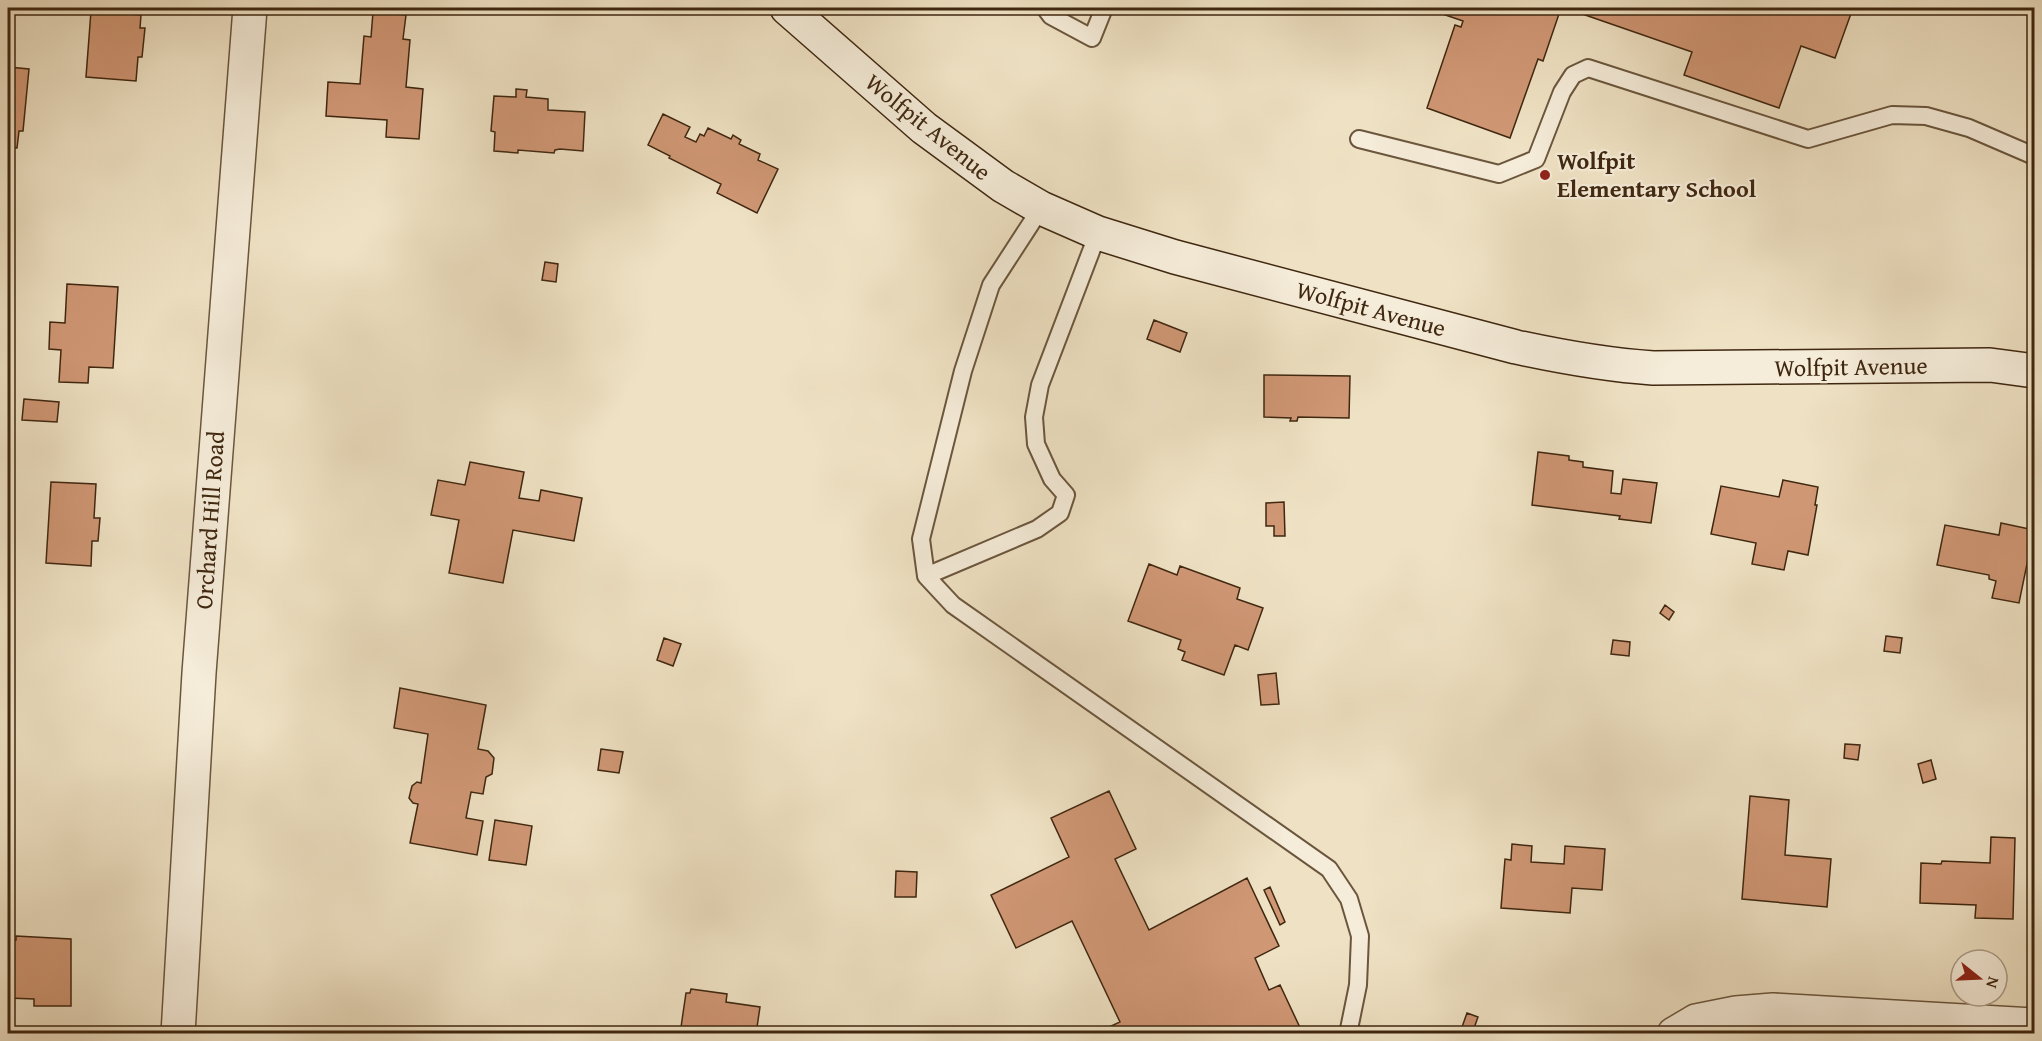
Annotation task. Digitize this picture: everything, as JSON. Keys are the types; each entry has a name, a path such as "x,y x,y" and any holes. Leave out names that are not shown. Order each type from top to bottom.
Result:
{"street":[{"name":"Orchard Hill Road","path":"178,1034 199,673 250,8"},
{"name":"Wolfpit Avenue","path":"792,9 924,128 1003,186 1041,208 1098,232 1175,257 1423,323 1589,362 1653,368 1990,365 2034,371"},
{"path":"1674,1034 1696,1021 1736,1013 1773,1010 2034,1025"}],"lane":[{"path":"1045,8 1051,16 1092,38 1104,8"},
{"path":"1359,139 1499,174 1536,159 1562,92 1573,75 1588,68 1808,140 1892,115 1926,116 1969,128 2034,156"},
{"path":"1041,208 991,285 963,371 921,539 926,576 953,605 1329,869 1349,899 1360,936 1358,985 1348,1034"},
{"path":"926,576 1037,529 1060,513 1066,495 1052,479 1036,444 1034,417 1040,385 1098,232"}],"building":[{"path":"1425,8 1561,8 1543,61 1538,59 1510,138 1427,108 1455,25 1461,27 1463,21"},
{"path":"1565,8 1853,8 1835,58 1801,46 1779,108 1684,75 1692,52"},
{"path":"91,11 141,15 140,28 145,28 142,57 138,57 136,81 86,77"},
{"path":"373,12 406,15 403,39 410,40 406,87 423,89 419,139 386,137 387,120 326,116 328,82 360,84 364,36 371,37"},
{"path":"8,67 29,69 23,131 19,131 17,148 8,147"},
{"path":"516,89 527,90 526,97 548,99 548,110 585,112 583,151 560,149 555,150 554,153 518,150 518,153 494,151 495,132 491,131 494,96 516,97"},
{"path":"663,114 690,127 685,137 696,142 700,134 704,136 708,128 731,139 733,135 741,140 739,144 760,154 758,160 778,169 757,213 717,193 721,184 648,145"},
{"path":"545,262 558,264 556,282 542,280"},
{"path":"67,284 118,287 113,368 89,367 88,383 59,382 61,350 49,349 50,322 65,323"},
{"path":"1154,320 1187,333 1180,352 1147,339"},
{"path":"1264,375 1350,376 1349,418 1298,417 1297,421 1290,421 1291,418 1264,417"},
{"path":"24,399 59,402 57,422 22,420"},
{"path":"1538,452 1569,456 1569,460 1583,462 1583,467 1613,471 1611,493 1621,494 1623,479 1657,483 1651,523 1619,519 1620,516 1532,505"},
{"path":"470,462 524,472 519,498 539,501 541,490 582,498 574,541 513,530 503,583 449,573 459,520 431,515 438,480 465,485"},
{"path":"1783,480 1818,487 1808,555 1788,551 1784,570 1752,564 1756,543 1711,534 1721,486 1779,497"},
{"path":"51,482 96,484 94,518 100,518 98,541 92,541 91,566 46,563"},
{"path":"1284,502 1285,536 1274,536 1274,526 1266,526 1266,503"},
{"path":"2001,523 2034,530 2019,603 1992,598 1996,581 1989,579 1989,575 1937,565 1945,525 1999,535"},
{"path":"1149,564 1177,575 1180,566 1240,588 1237,599 1263,608 1248,650 1235,645 1224,675 1182,660 1185,652 1178,649 1181,640 1128,621"},
{"path":"1665,605 1674,612 1669,620 1660,613"},
{"path":"1886,636 1902,638 1900,653 1884,651"},
{"path":"664,638 681,644 673,666 657,660"},
{"path":"1613,640 1630,642 1629,656 1611,654"},
{"path":"1276,673 1279,704 1261,705 1258,675"},
{"path":"400,688 486,705 478,749 488,751 494,758 492,774 486,777 483,794 471,792 466,818 483,821 477,855 410,843 418,804 413,803 409,798 412,786 417,782 421,783 428,734 394,728"},
{"path":"1845,744 1860,745 1858,760 1844,758"},
{"path":"601,749 623,752 619,773 598,770"},
{"path":"1931,760 1936,779 1923,783 1918,764"},
{"path":"1109,791 1136,849 1115,859 1149,930 1247,878 1279,946 1255,958 1269,990 1280,985 1303,1034 1094,1034 1120,1022 1072,921 1016,948 991,895 1069,857 1051,818"},
{"path":"1750,796 1789,800 1785,855 1831,859 1827,907 1742,899"},
{"path":"495,820 532,826 526,865 489,860"},
{"path":"1991,837 2015,838 2013,919 1975,918 1976,905 1920,903 1921,863 1941,864 1942,861 1990,863"},
{"path":"1512,844 1532,846 1531,862 1564,864 1565,846 1605,849 1602,890 1572,888 1570,913 1501,908 1505,859 1511,860"},
{"path":"896,871 917,872 916,897 895,897"},
{"path":"1270,887 1285,922 1280,925 1264,890"},
{"path":"16,936 71,939 71,1006 34,1006 34,999 8,998 8,939 16,940"},
{"path":"691,989 727,994 726,1002 760,1007 756,1034 680,1034 686,993 690,993"},
{"path":"1467,1013 1478,1017 1473,1031 1462,1027"}],"place":[{"name":"Wolfpit Elementary School","path":"1545,175"}]}
